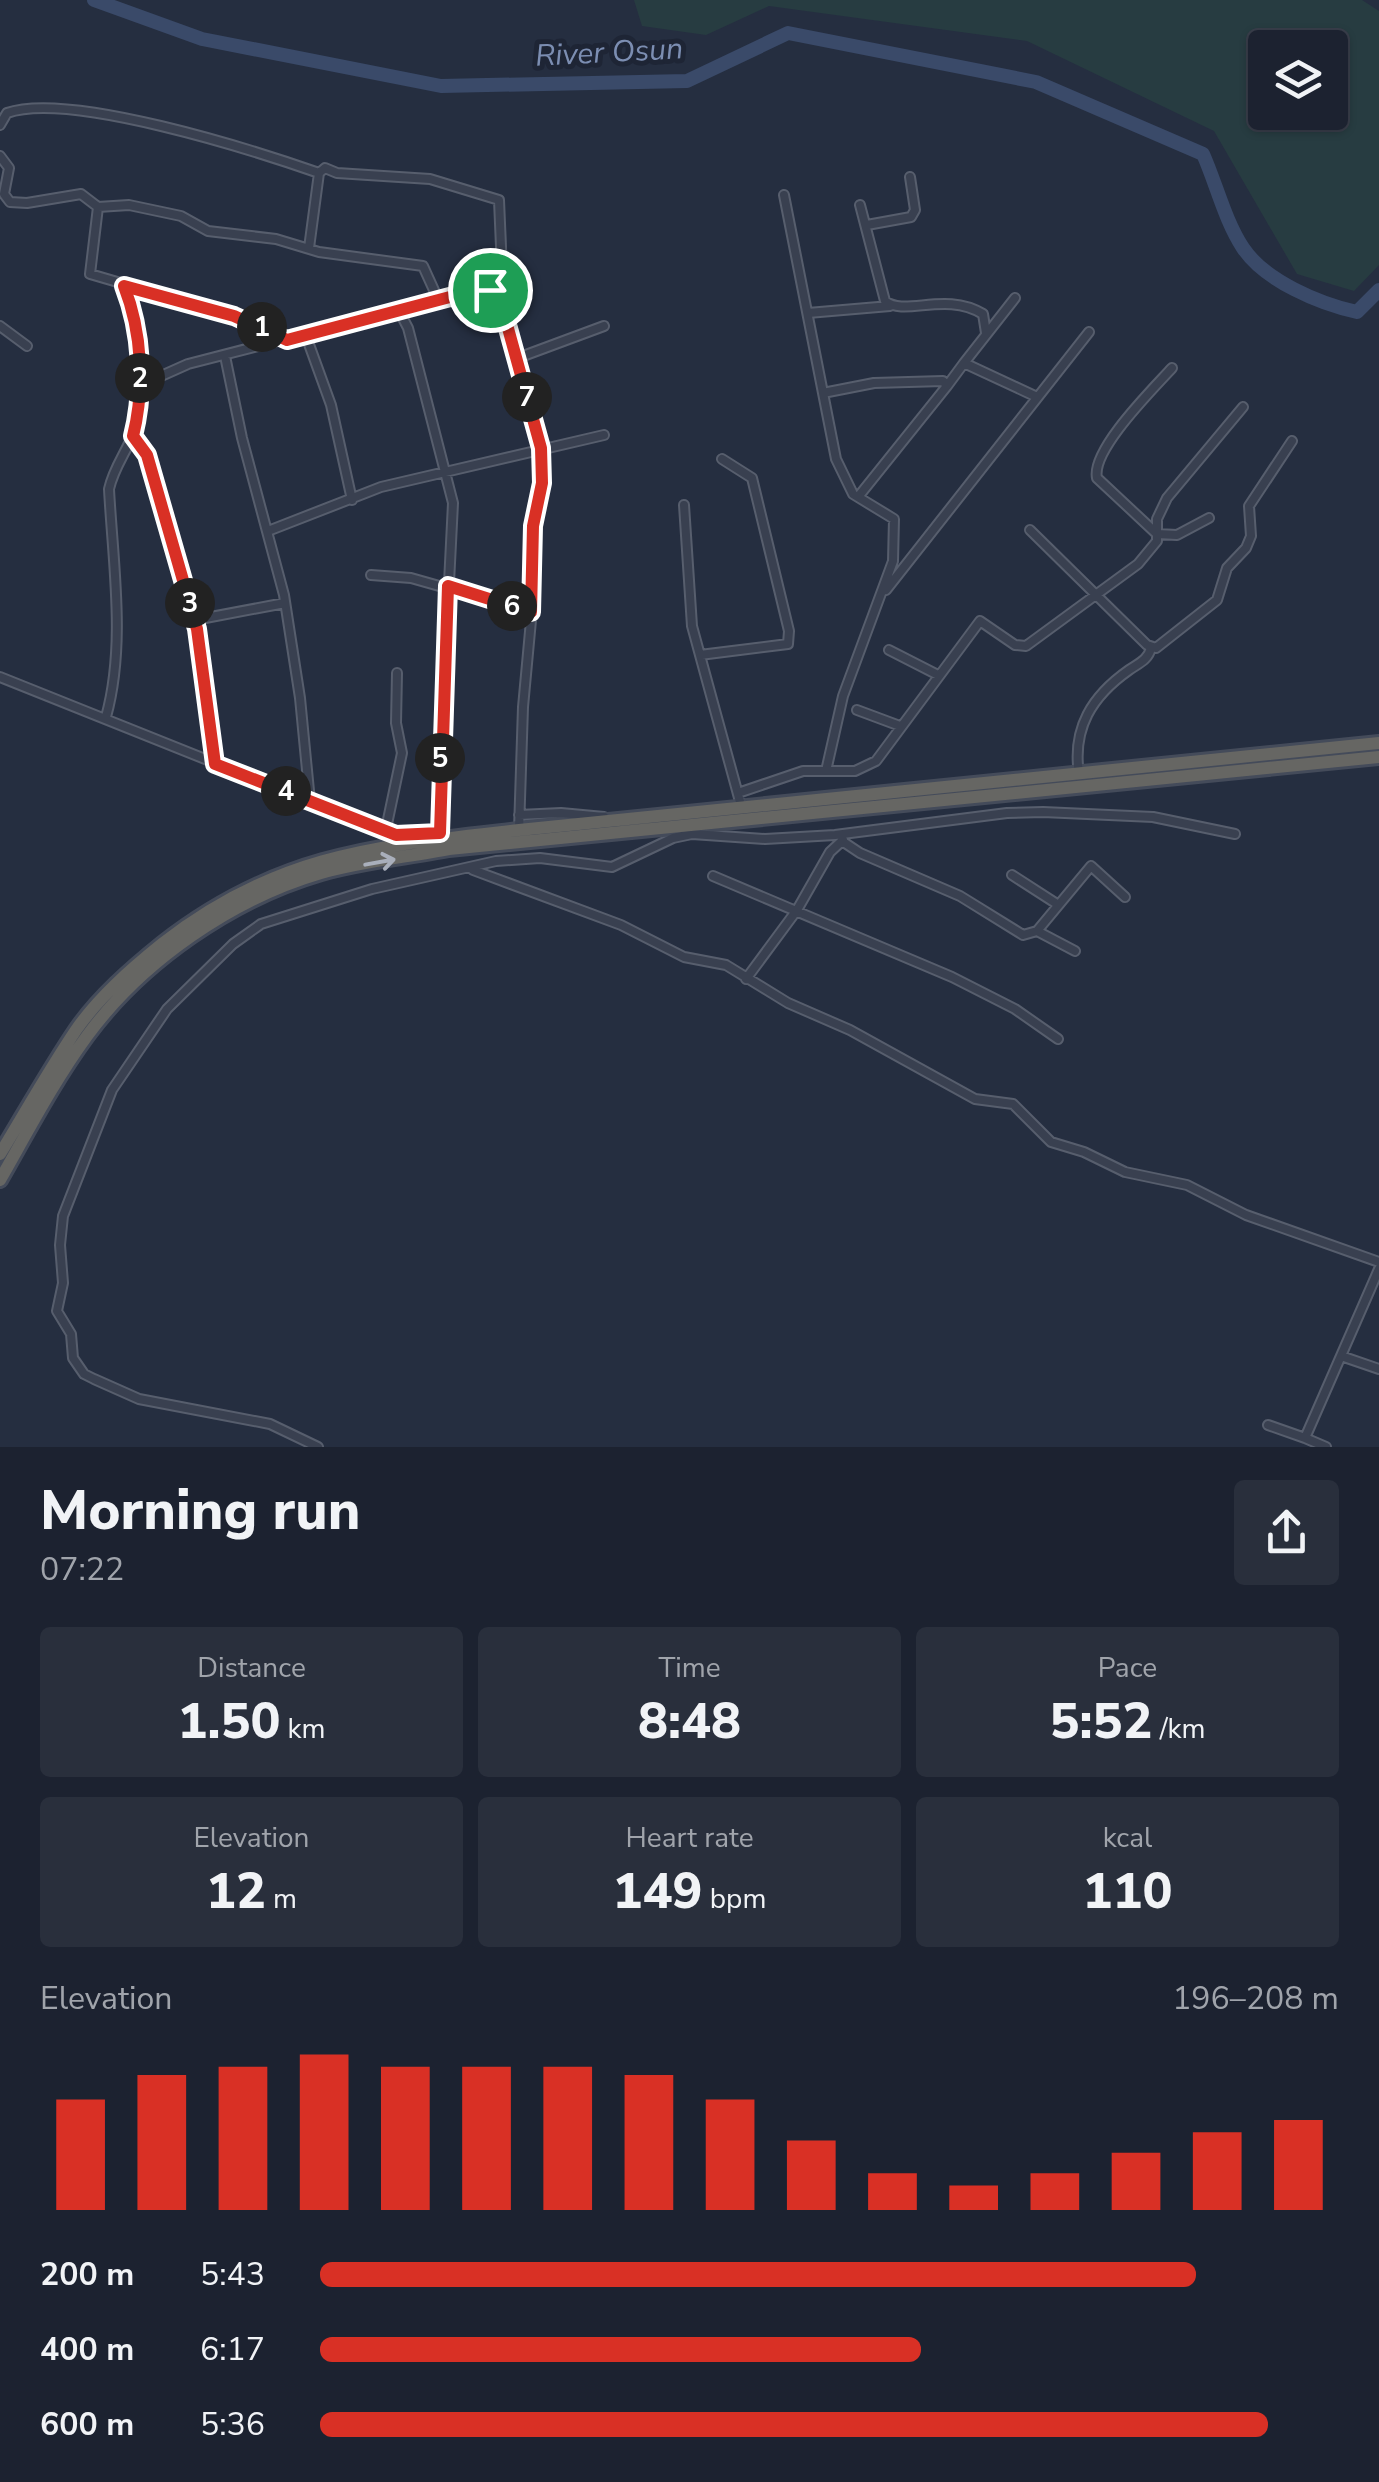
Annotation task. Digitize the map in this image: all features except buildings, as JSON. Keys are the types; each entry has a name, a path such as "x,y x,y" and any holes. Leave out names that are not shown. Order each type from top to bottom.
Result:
{"highway":[{"path":"0,1180 68,1065 120,998 206,927 262,895 322,872 449,849 1079,774 1379,744"},
{"path":"0,1154 77,1028 109,991 198,915 257,882 318,861 441,836 743,815 1379,757"}],"street":[{"path":"0,125 7,113 23,110 66,108 111,114 318,173"},
{"path":"0,156 9,168 4,194 10,202 49,200 75,193 87,195 98,206 129,205 181,216 208,232 276,239 423,266 438,299"},
{"path":"309,248 318,173 325,168 337,173 430,179 499,200 502,270 490,290"},
{"path":"867,225 911,217 916,210 910,177"},
{"path":"784,196 836,459 850,490 894,518 893,561 884,594"},
{"path":"860,204 885,301 890,306"},
{"path":"98,206 88,271 124,286 234,316 287,340"},
{"path":"106,717 116,643 110,490 113,470 133,436 141,385 132,305 124,286"},
{"path":"141,385 159,375 398,309 490,290 498,292 541,448 542,483 533,526 519,830"},
{"path":"858,497 1015,298"},
{"path":"808,313 908,308 953,301 983,314 986,333"},
{"path":"0,677 396,835 441,836 453,503 408,328 398,309"},
{"path":"0,326 27,346"},
{"path":"515,359 604,326"},
{"path":"826,771 862,636 884,594 1089,332"},
{"path":"306,336 331,405 352,500"},
{"path":"225,356 286,603 310,801"},
{"path":"139,363 159,375"},
{"path":"964,363 1037,398"},
{"path":"1172,368 1118,429 1095,470 1102,486 1157,534 1177,534 1209,518"},
{"path":"823,394 874,384 943,381 947,386"},
{"path":"738,793 803,771 846,772 866,767 876,761 980,620 1015,645 1026,646 1098,596 1154,546 1157,518 1167,498 1243,407"},
{"path":"268,531 382,486 604,435"},
{"path":"133,436 147,455 195,620 215,764"},
{"path":"1079,774 1078,744 1085,714 1102,691 1146,660 1151,648 1210,610 1227,568 1246,548 1251,536 1249,506 1292,442"},
{"path":"700,655 788,644 789,632 752,478 722,459"},
{"path":"684,506 692,626 748,836"},
{"path":"1030,530 1151,648"},
{"path":"893,561 904,568"},
{"path":"370,575 448,586 531,612"},
{"path":"195,620 286,603"},
{"path":"889,650 938,676"},
{"path":"386,829 402,752 396,722 397,672"},
{"path":"857,710 900,726"},
{"path":"318,1447 270,1424 139,1399 84,1374 74,1358 71,1334 58,1311 64,1284 60,1245 64,1216 112,1090 167,1010 233,944 261,924 432,874 470,869 496,860 540,858 612,867 673,838 692,834 844,837 1007,813 1076,812 1153,817 1235,834"},
{"path":"519,815 594,814 616,821"},
{"path":"746,978 797,910 814,876 844,837"},
{"path":"844,837 860,854 960,896 1023,935 1037,931 1091,866 1125,897"},
{"path":"470,869 621,925 684,958 721,962 975,1099 1013,1104 1051,1142 1084,1152 1125,1172 1187,1185 1246,1215 1379,1266 1305,1438"},
{"path":"1012,875 1057,904"},
{"path":"713,876 952,977 1015,1010 1058,1039"},
{"path":"1037,931 1075,951"},
{"path":"1341,1356 1379,1369"},
{"path":"1268,1425 1326,1447"}],"green space":[{"path":"634,0 1362,0 1379,11 1379,265 1354,291 1297,274 1214,131 1027,41 769,6 706,35 642,26"}],"waterway":[{"name":"River Osun","path":"94,0 202,39 441,86 687,81 788,33 1036,82 1203,154 1243,248 1279,281 1310,297 1357,312 1379,290"}],"route":[{"path":"124,286 234,316 277,332 287,340 398,309 484,288 490,290 498,292 541,448 542,483 533,526 531,612 448,586 440,833 396,835 215,764 197,629 175,541 144,447 133,436 141,385 132,305 124,286"}]}
